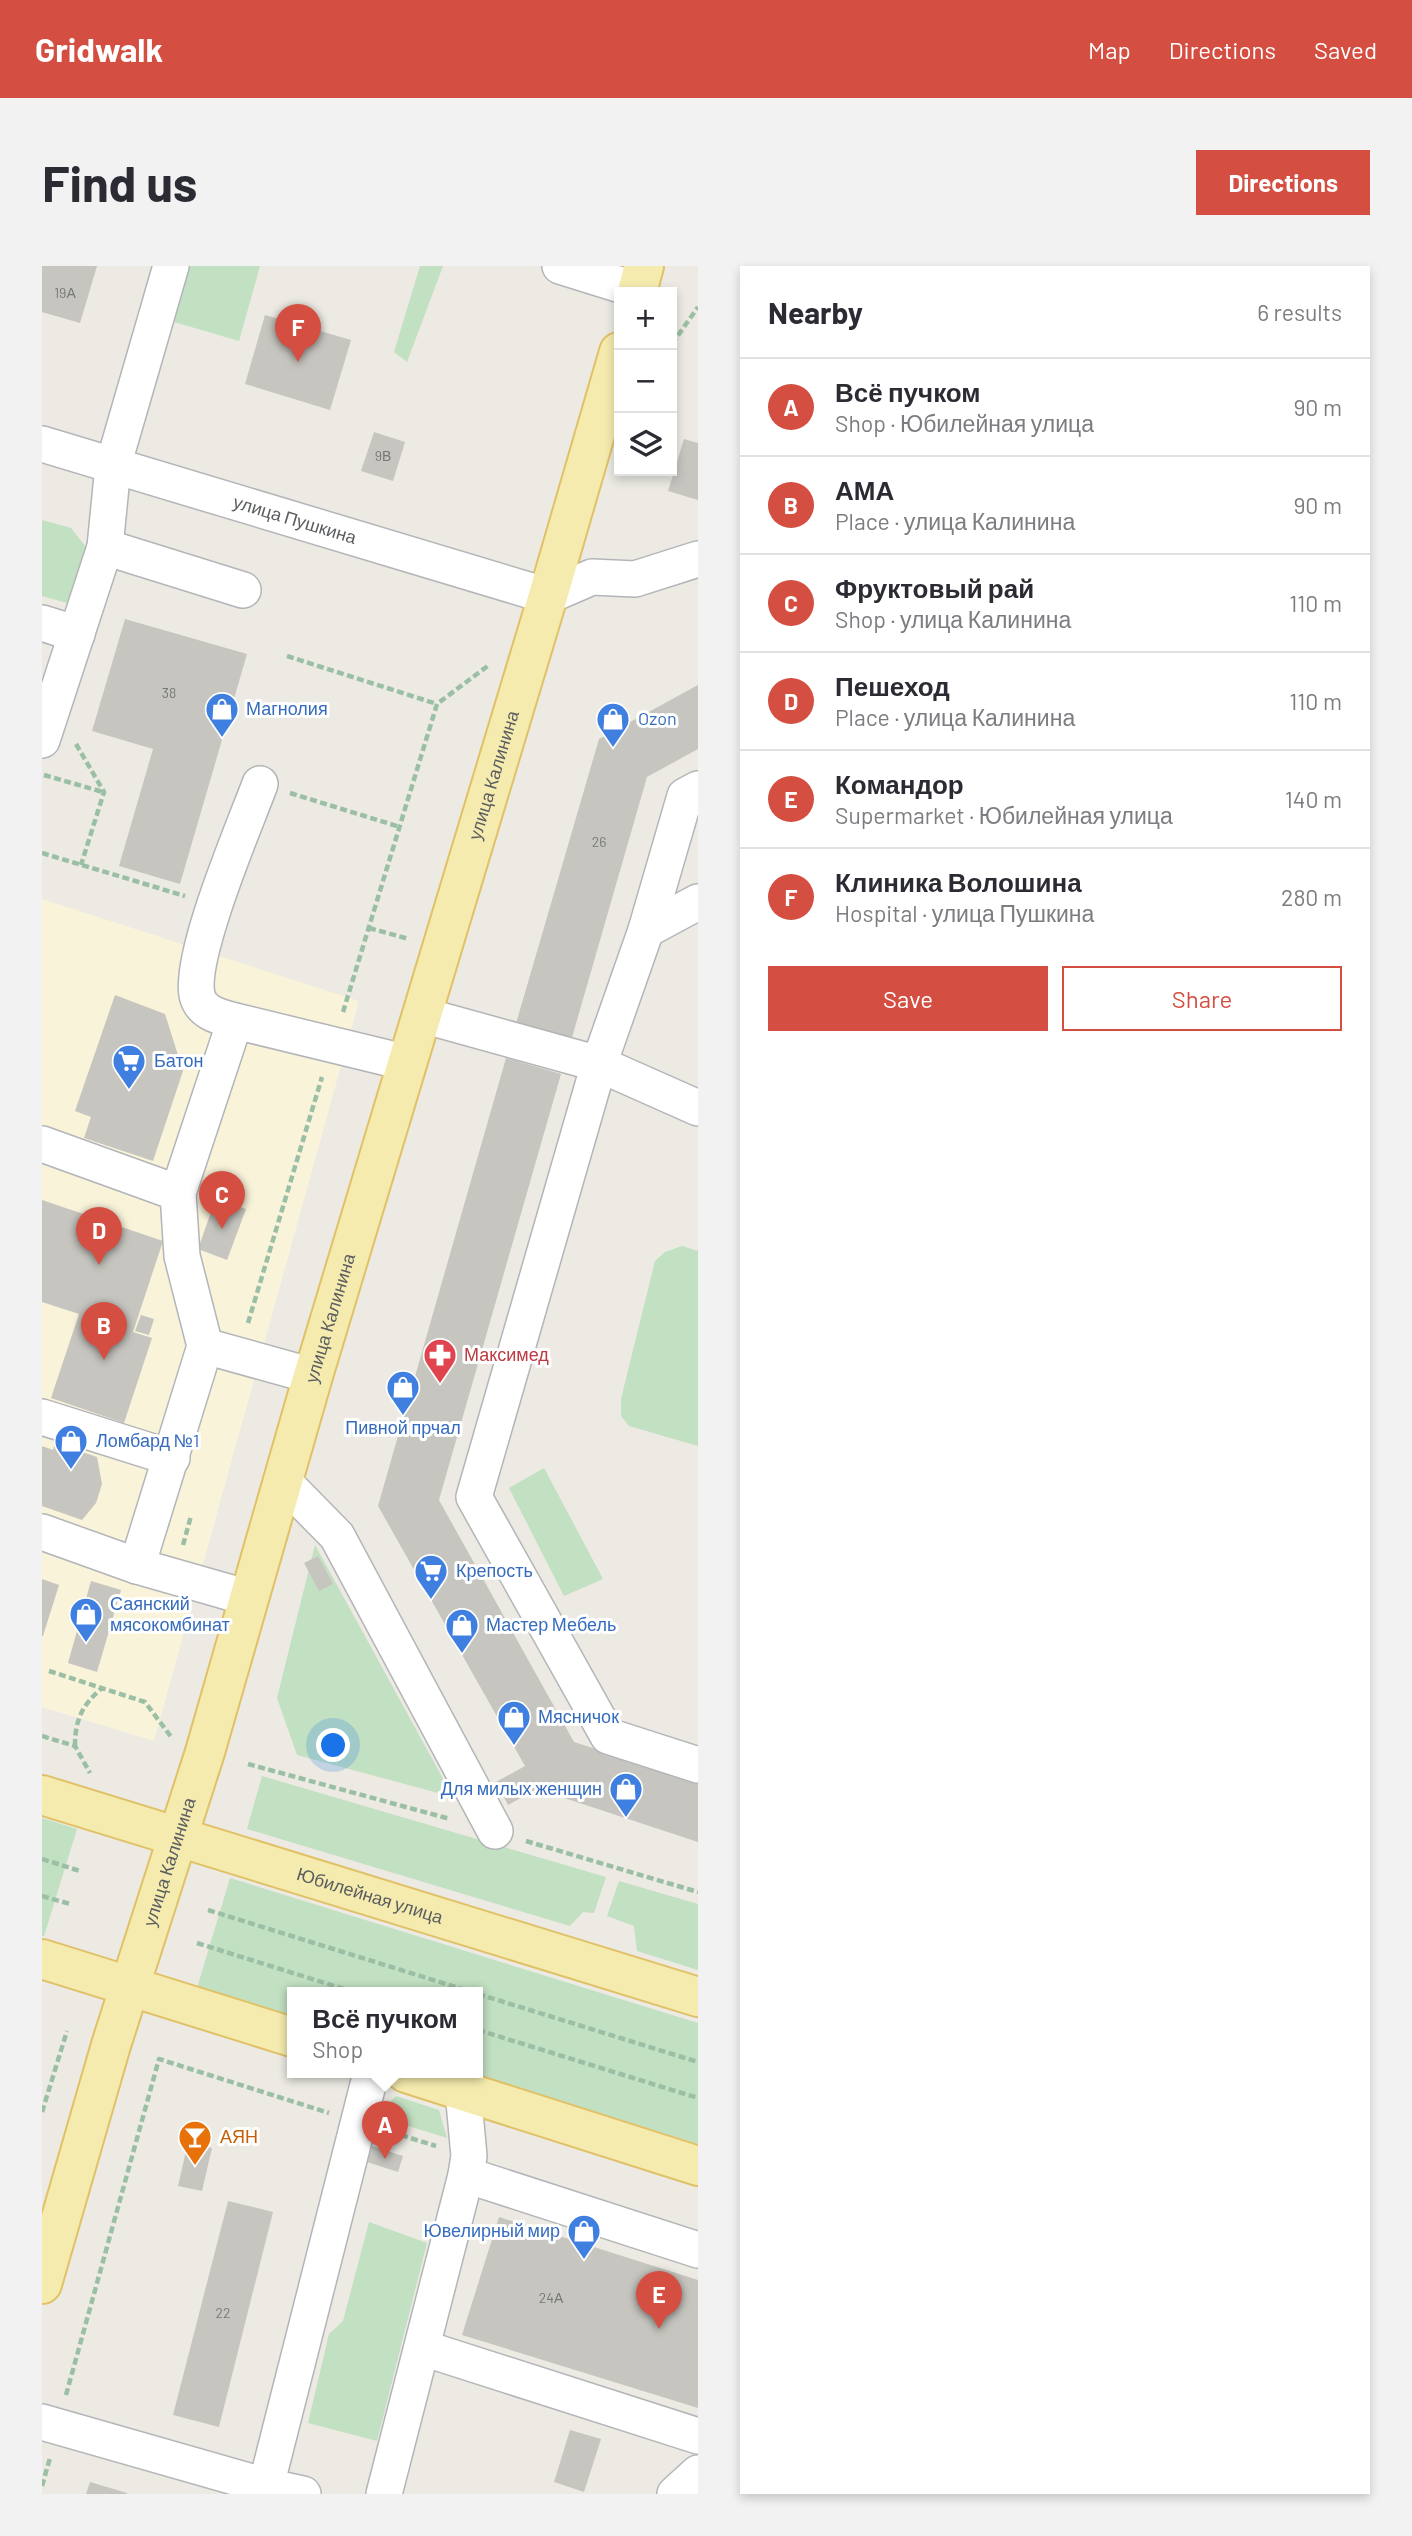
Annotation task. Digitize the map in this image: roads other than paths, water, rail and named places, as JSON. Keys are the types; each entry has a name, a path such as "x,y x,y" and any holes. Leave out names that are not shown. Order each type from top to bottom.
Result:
{"main road":[{"name":"улица Калинина","path":"42,2284 50,2227 205,1752 313,1376 614,369"},
{"name":"Юбилейная улица","path":"42,1795 698,1997"},
{"path":"42,1959 287,2035"},
{"path":"422,2078 698,2166"}],"street":[{"path":"42,740 105,547 113,466 171,266"},
{"path":"560,266 639,283"},
{"name":"улица Пушкина","path":"42,444 548,596"},
{"path":"105,547 243,590"},
{"path":"548,596 592,577 635,579 698,559"},
{"path":"42,623 77,634"},
{"path":"260,783 198,964 197,997 209,1013 408,1063"},
{"path":"698,789 685,796 646,930 599,1063 474,1497 608,1736 698,1765"},
{"path":"646,930 698,902"},
{"path":"422,1015 599,1063 698,1108"},
{"path":"137,1566 205,1346 183,1256 178,1193 235,1021"},
{"path":"42,1144 178,1193"},
{"path":"205,1346 313,1376"},
{"path":"42,1418 172,1458"},
{"path":"283,1482 337,1536 495,1831"},
{"path":"42,1532 137,1566 249,1598"},
{"path":"267,2490 371,2078"},
{"path":"384,2494 423,2348 467,2165 463,2091"},
{"path":"467,2165 698,2250"},
{"path":"423,2348 698,2436"},
{"path":"50,2424 267,2490 303,2494"},
{"path":"675,2494 698,2473"}],"place":[{"name":"Клиника Волошина","path":"298,362"},
{"name":"Магнолия","path":"222,739"},
{"name":"Ozon","path":"613,749"},
{"name":"Батон","path":"129,1091"},
{"name":"Фруктовый рай","path":"222,1229"},
{"name":"Пешеход","path":"99,1265"},
{"name":"АМА","path":"104,1360"},
{"name":"Максимед","path":"440,1385"},
{"name":"Пивной прчал","path":"403,1417"},
{"name":"Ломбард №1","path":"71,1471"},
{"name":"Крепость","path":"431,1601"},
{"name":"Саянский мясокомбинат","path":"86,1644"},
{"name":"Мастер Мебель","path":"462,1655"},
{"name":"Мясничок","path":"514,1747"},
{"name":"Для милых женщин","path":"626,1819"},
{"name":"Всё пучком","path":"385,2159"},
{"name":"АЯН","path":"195,2167"},
{"name":"Ювелирный мир","path":"584,2261"},
{"name":"Командор","path":"659,2329"}]}
